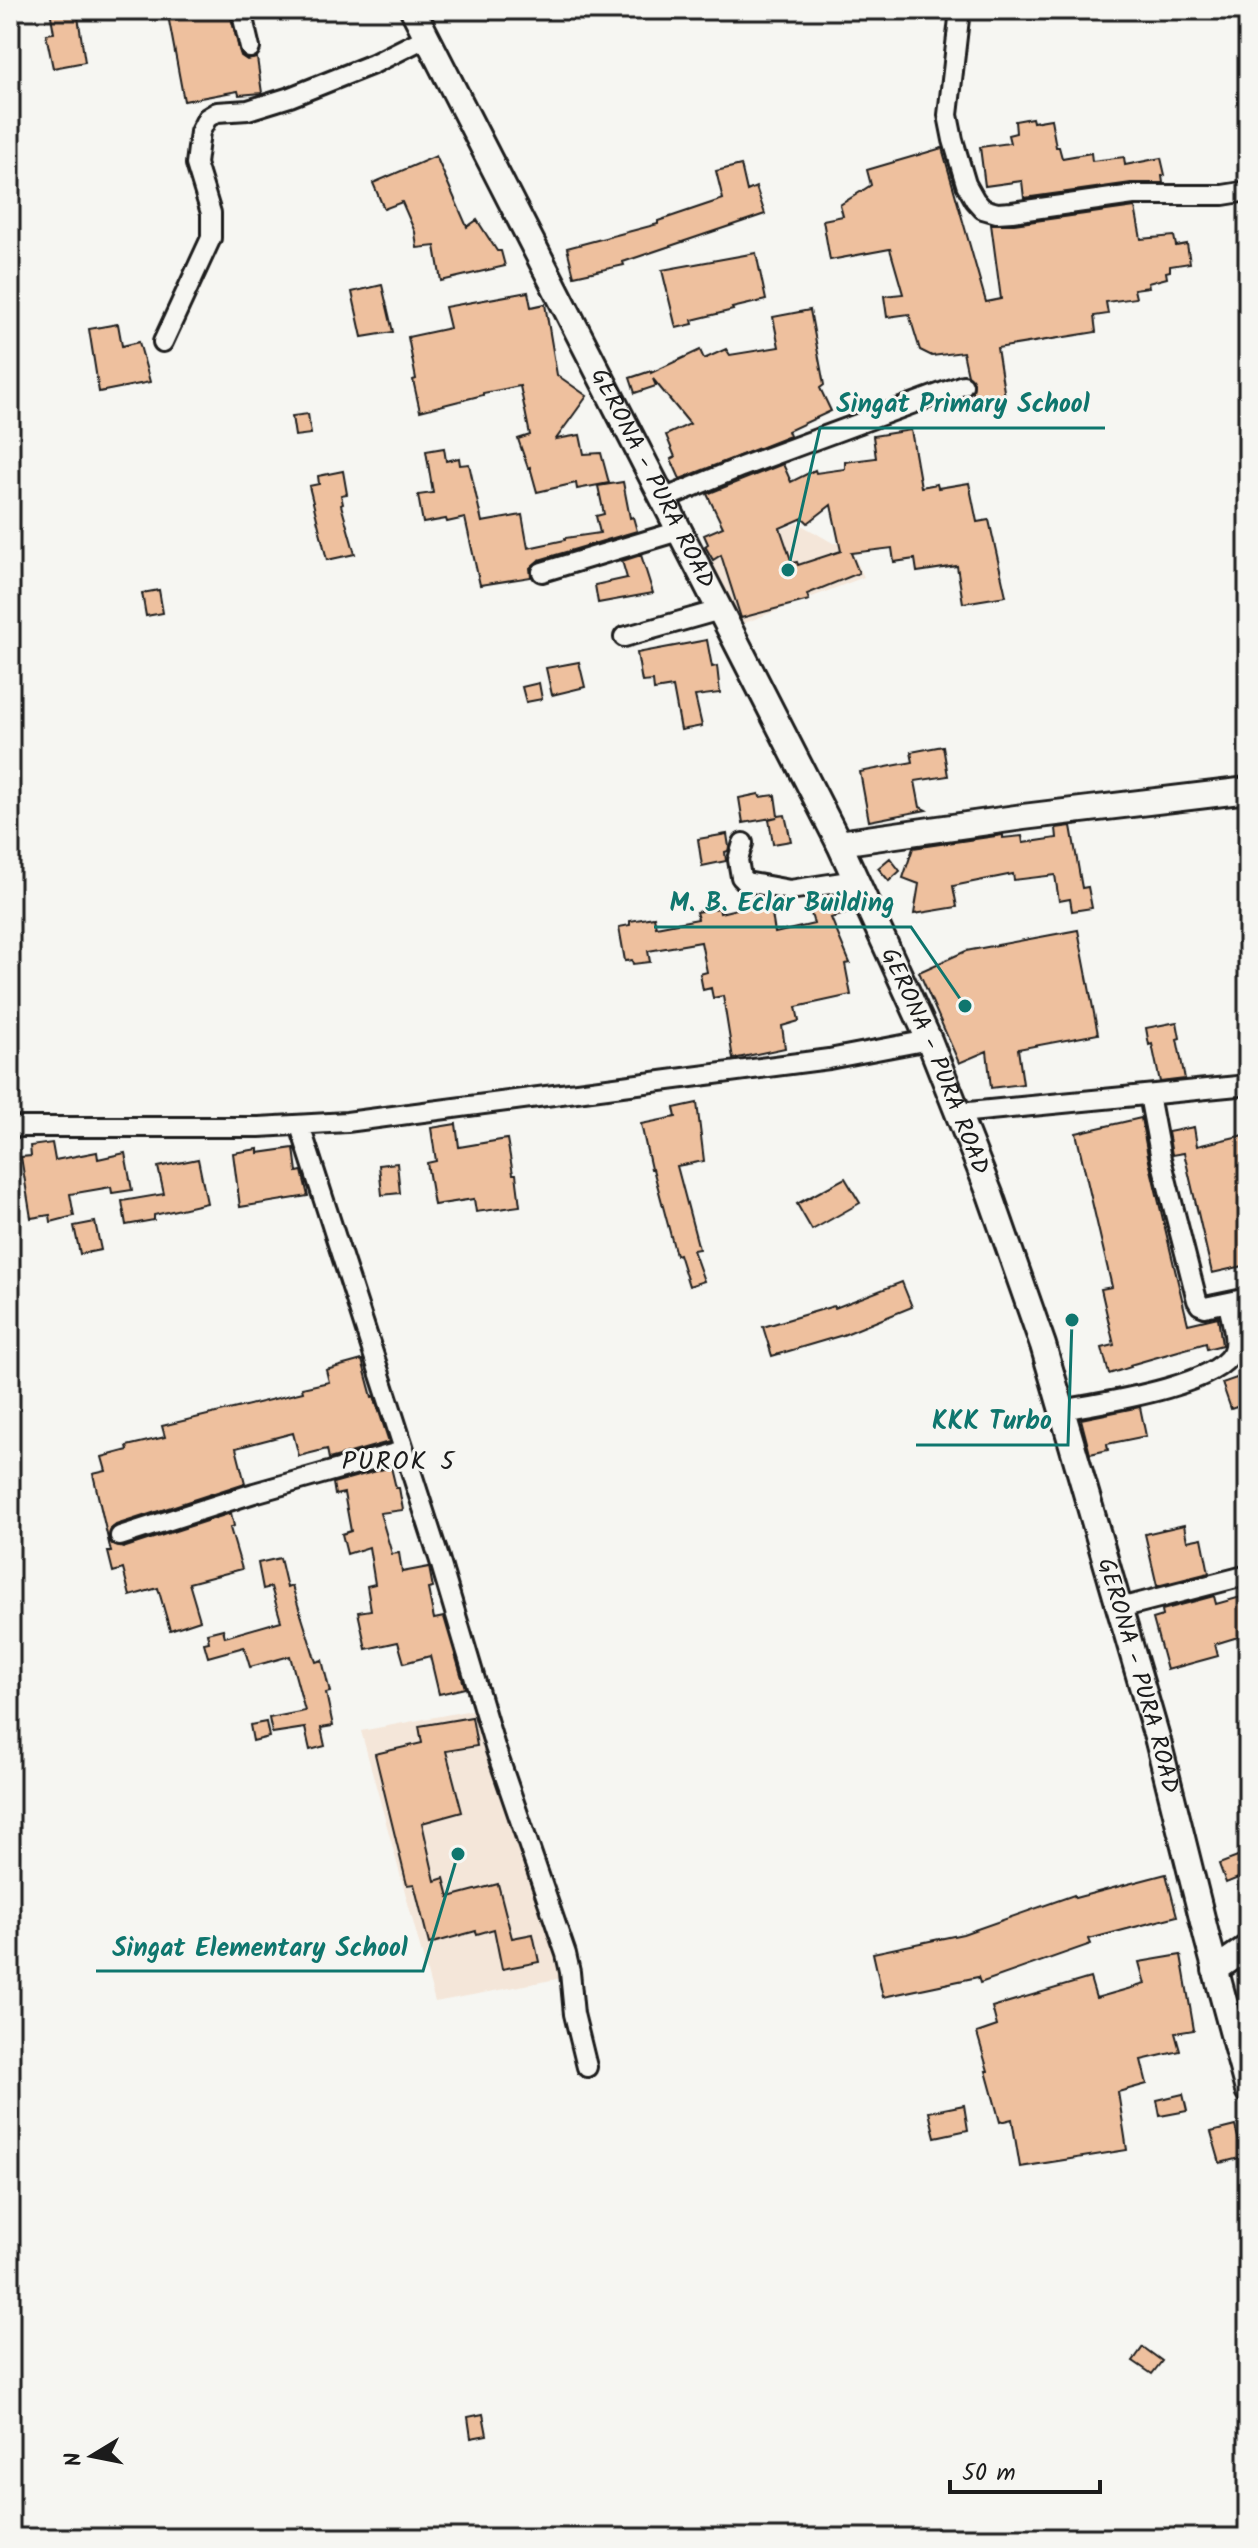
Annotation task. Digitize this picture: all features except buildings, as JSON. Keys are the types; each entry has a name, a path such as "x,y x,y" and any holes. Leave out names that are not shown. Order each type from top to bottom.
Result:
{"main road":[{"name":"GERONA - PURA ROAD","path":"413,10 839,843 959,1113 1043,1345 1158,1741 1248,2090"},
{"path":"839,843 1248,790"},
{"path":"1215,1970 1248,1947"}],"street":[{"path":"241,10 250,48"},
{"path":"960,10 948,115 966,184 983,209 997,213 1012,212 1133,195 1223,195 1248,191"},
{"path":"163,342 211,238 211,213 196,164 200,132 207,118 217,112 248,110 290,97 373,64 427,37"},
{"path":"663,499 963,385"},
{"path":"542,572 679,531"},
{"path":"624,637 720,610"},
{"path":"743,843 738,860 741,877 746,882 790,890 856,880"},
{"path":"10,1127 300,1126 813,1062 929,1040"},
{"path":"959,1113 1248,1085"},
{"path":"1149,1095 1161,1159 1197,1300 1205,1307 1248,1298"},
{"path":"300,1126 439,1558 495,1747 566,1954 574,2014 587,2067"},
{"path":"1062,1410 1162,1390 1223,1363 1235,1344 1228,1303"},
{"path":"120,1536 254,1493 403,1451"},
{"path":"1120,1608 1248,1575"}],"shaded area":[{"path":"798,523 833,543 848,544 864,577 742,624 712,562 723,554"},
{"path":"472,1710 562,1978 435,2002 361,1731"}],"place":[{"name":"Singat Primary School","path":"788,570"},
{"name":"M. B. Eclar Building","path":"965,1006"},
{"name":"KKK Turbo","path":"1072,1320"},
{"name":"Singat Elementary School","path":"458,1854"}],"district":[{"name":"PUROK 5","path":"399,1462"}]}
